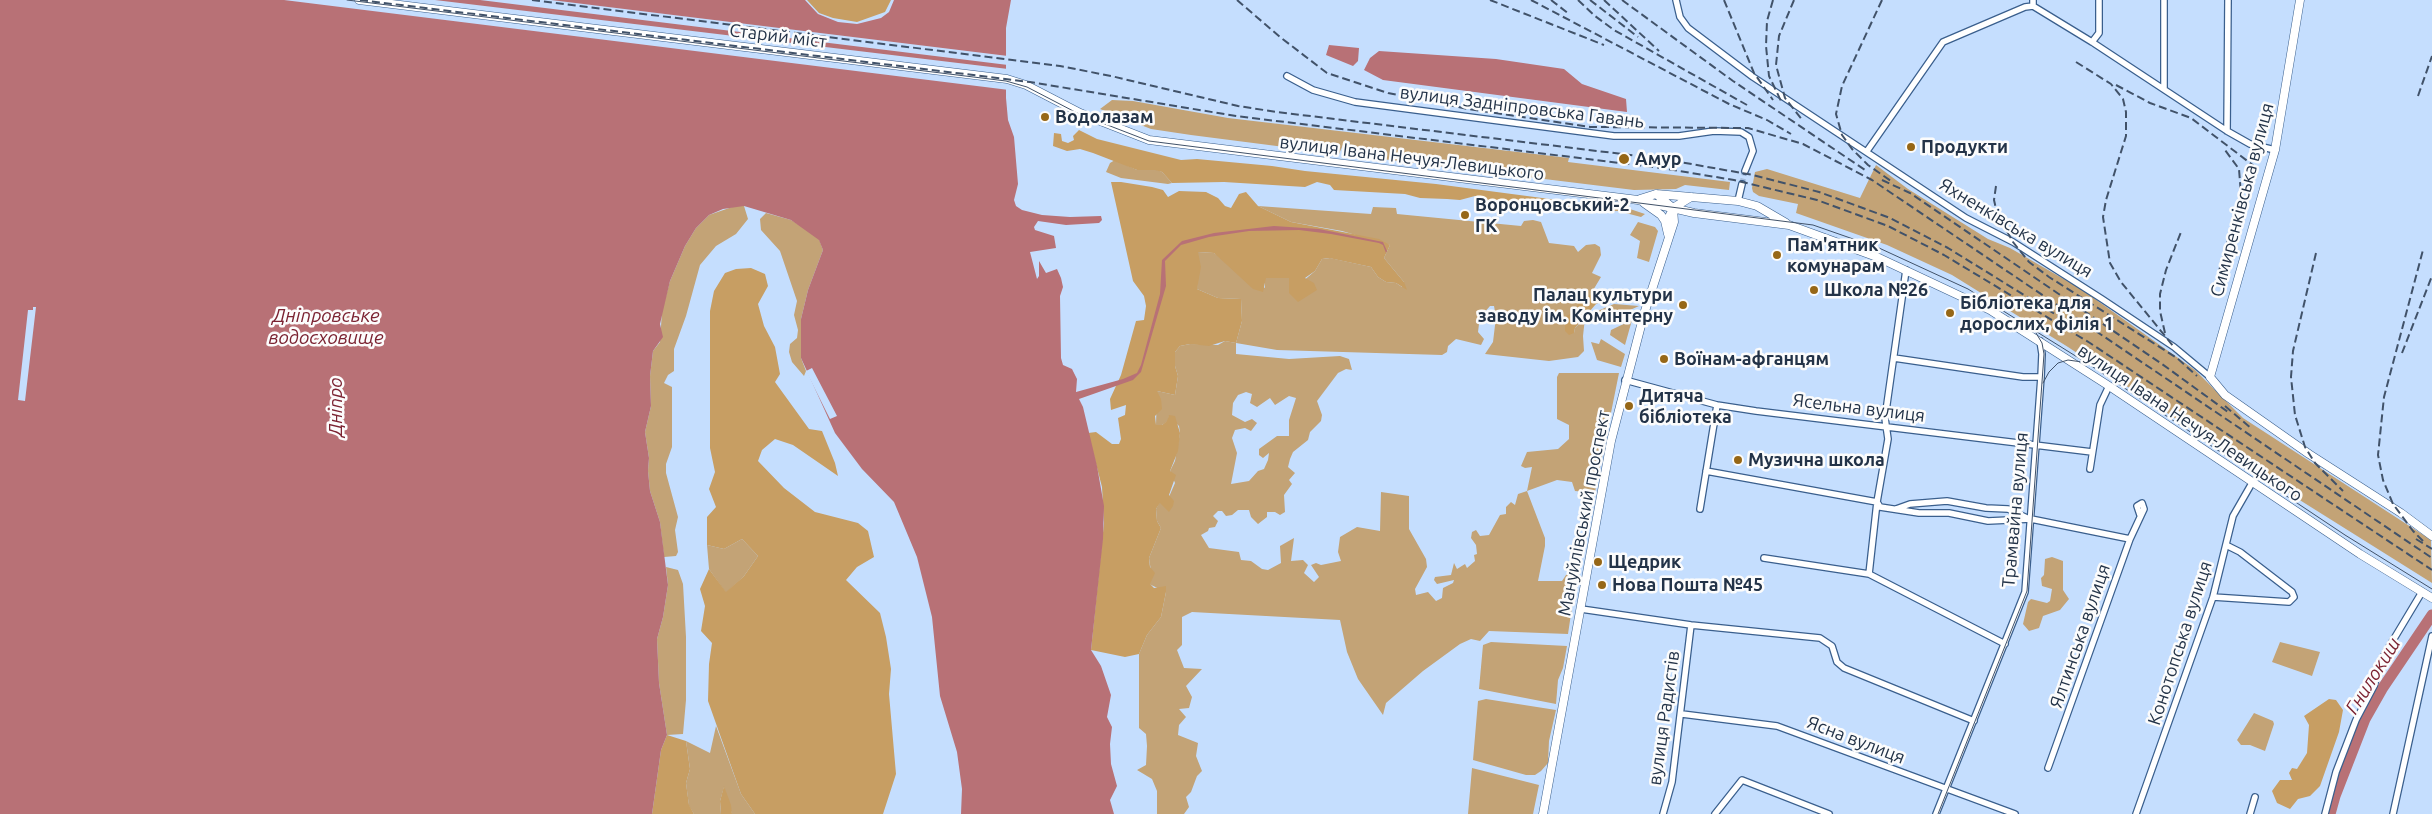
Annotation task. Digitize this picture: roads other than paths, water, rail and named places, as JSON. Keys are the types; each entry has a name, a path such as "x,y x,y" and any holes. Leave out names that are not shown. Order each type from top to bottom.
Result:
{"main road":[{"name":"Старий міст","path":"359,0 1007,80 1026,85 1080,113 1128,133 1149,140 1182,145"},
{"name":"Симиренківська вулиця","path":"2210,377 2275,150 2300,0"},
{"name":"вулиця Івана Нечуя-Левицького","path":"1182,145 1638,200 1694,213 1789,225"},
{"name":"вулиця Івана Нечуя-Левицького","path":"1638,200 1656,194 1738,201 1765,210 1789,225 1870,254 1990,310 2109,386 2252,483 2432,598"},
{"path":"1656,194 1673,208 1674,222 1685,215 1694,213"},
{"path":"1668,232 1669,217 1673,208 1693,197"},
{"path":"1638,200 1661,215 1668,232"},
{"name":"Мануйлівський проспект","path":"1543,814 1610,449 1625,380 1668,232 1674,222"},
{"name":"Яхненківська вулиця","path":"2210,377 2225,395 2401,512 2432,536"}],"street":[{"name":"Яхненківська вулиця","path":"1676,0 1680,17 1688,28 1752,77 1966,218 2013,242 2102,299 2174,347 2210,377"},
{"path":"2092,42 2099,33 2098,0"},
{"path":"2164,0 2164,89"},
{"path":"2227,131 2228,0"},
{"path":"1867,151 1943,42 2033,3 2227,131 2250,144 2275,150"},
{"name":"вулиця Задніпровська Гавань","path":"1287,76 1313,90 1354,102 1614,136 1672,136 1714,132 1741,132 1749,137 1753,151 1745,171"},
{"path":"1738,201 1742,184"},
{"path":"1869,574 1877,502 1888,439 1885,418 1906,270"},
{"name":"Трамвайна вулиця","path":"1936,814 2025,592 2041,376 2042,349 2040,341"},
{"path":"1894,358 2022,377 2041,376"},
{"name":"Ясельна вулиця","path":"1625,380 1717,405 2092,452"},
{"path":"2090,469 2100,405 2109,386"},
{"path":"1700,509 1717,405"},
{"path":"1706,471 1877,502 1880,507 1950,513 1988,520 2030,519 2130,539"},
{"name":"Конотопська вулиця","path":"2136,814 2213,597 2235,509 2252,483"},
{"path":"1895,509 1914,503 1947,501 1986,508 2008,509 2030,519"},
{"name":"Ялтинська вулиця","path":"2048,768 2140,515"},
{"path":"2213,597 2289,602 2294,597 2292,592 2248,558 2226,545"},
{"path":"1764,558 1869,574 2005,644"},
{"path":"2325,814 2336,772 2356,720 2374,686 2380,662 2422,592"},
{"path":"1581,609 1691,625 1820,638 1832,646 1840,666 1974,721"},
{"name":"вулиця Радистів","path":"1663,814 1672,782 1682,714 1691,625"},
{"path":"2392,814 2432,636"},
{"name":"Ясна вулиця","path":"1682,714 1777,726 2015,814"},
{"path":"1715,814 1742,780 1829,814"},
{"path":"2250,814 2255,797"}],"water":[{"name":"Дніпровське водосховище","path":"0,0 805,0 818,14 838,22 857,24 881,18 889,12 894,0 1011,0 1006,28 1006,98 1008,120 1014,137 1018,184 1014,200 1016,206 1022,210 1042,215 1070,217 1101,216 1102,220 1099,223 1066,225 1038,221 1034,227 1035,230 1054,236 1056,248 1030,252 1037,279 1039,276 1039,261 1046,273 1057,269 1061,278 1063,287 1060,296 1061,358 1063,365 1072,369 1077,379 1076,392 1123,379 1137,373 1141,365 1160,294 1162,260 1182,241 1214,233 1274,226 1319,229 1383,242 1387,251 1386,253 1383,245 1379,243 1299,230 1249,231 1209,237 1181,245 1165,261 1166,286 1141,372 1133,380 1079,399 1083,407 1097,466 1104,506 1103,539 1091,650 1101,666 1111,695 1107,717 1112,727 1110,744 1111,764 1117,786 1110,800 1114,814 961,814 962,789 957,752 940,696 932,617 917,557 894,502 862,469 835,433 801,358 801,319 808,290 823,250 819,240 791,220 744,206 723,209 709,215 696,228 685,246 670,281 660,324 663,337 653,351 650,376 651,406 645,432 649,458 650,491 660,522 668,585 657,639 659,683 667,735 661,750 652,814 0,814"},
{"path":"1329,45 1359,48 1358,61 1353,66 1326,55"},
{"path":"1379,51 1496,59 1564,69 1582,84 1626,99 1627,112 1383,80 1364,70 1370,58"}],"waterway":[{"name":"Гнилокиш","path":"2330,814 2335,796 2365,719 2382,689 2432,615"}],"tunnel":[{"path":"1742,184 1745,171"}],"tram line":[{"path":"347,0 1006,81 1027,87 1079,114 1149,141 1813,225 1879,248 1968,289 2090,365 2345,535 2432,589"},
{"path":"1938,814 2027,591 2044,354 2042,343 2036,333"},
{"path":"2043,383 2049,372 2058,363 2068,360 2082,362"}],"railway":[{"path":"360,0 1030,82 1236,116 1661,168 1734,180 1817,200 1888,226 1944,255 2090,343 2432,570"},
{"path":"532,0 1060,66 1238,106 1663,159 1753,175 1819,192 1890,218 1948,248 2071,324"},
{"path":"1237,0 1280,37 1327,73 1388,93 1468,109 1590,127 1748,128 1803,144 1872,180 2432,558"},
{"path":"1490,0 1604,45"},
{"path":"1531,0 1729,104 1767,120 1791,134"},
{"path":"1551,0 1569,14"},
{"path":"1578,0 1614,30 1747,105"},
{"path":"1590,0 1638,37"},
{"path":"1604,0 1659,51"},
{"path":"1622,0 1733,81 1865,170"},
{"path":"1724,0 1754,73 1773,100"},
{"path":"1773,0 1767,21 1766,46 1769,76 1782,103"},
{"path":"1794,0 1779,36 1776,65 1785,98 1803,121"},
{"path":"1882,0 1842,86 1836,114 1842,135 1852,149 1868,165 1891,181"},
{"path":"2418,96 2432,56"},
{"path":"2076,62 2111,84 2123,99 2126,112 2126,136 2106,200 2103,217 2110,263 2121,282 2174,347"},
{"path":"2116,85 2150,103 2191,118 2254,166"},
{"path":"2219,271 2241,195 2239,169 2225,150"},
{"path":"1882,180 1910,193 2162,364 2228,412"},
{"path":"1996,186 1994,200 1997,213 2013,242 2029,262 2049,277 2177,358 2197,376"},
{"path":"2165,333 2160,311 2160,294 2166,270 2181,232"},
{"path":"2423,250 2384,397 2378,455 2383,480 2393,504 2423,541"},
{"path":"2316,253 2293,351 2291,377 2295,415 2305,447 2315,463 2343,491"},
{"path":"2402,353 2432,276"},
{"path":"2225,406 2252,429"},
{"path":"2416,539 2432,549"}],"place":[{"name":"Водолазам","path":"1045,117"},
{"name":"Продукти","path":"1911,147"},
{"name":"Амур","path":"1624,159"},
{"name":"Воронцовський-2 ГК","path":"1465,215"},
{"name":"Пам'ятник комунарам","path":"1777,255"},
{"name":"Школа №26","path":"1814,290"},
{"name":"Палац культури заводу ім. Комінтерну","path":"1683,305"},
{"name":"Бiблiотека для дорослих, фiлiя 1","path":"1950,313"},
{"name":"Воїнам-афганцям","path":"1664,359"},
{"name":"Дитяча бібліотека","path":"1629,406"},
{"name":"Музична школа","path":"1738,460"},
{"name":"Щедрик","path":"1598,562"},
{"name":"Нова Пошта №45","path":"1602,585"}],"water label":[{"name":"Дніпро","path":"336,407"}]}
